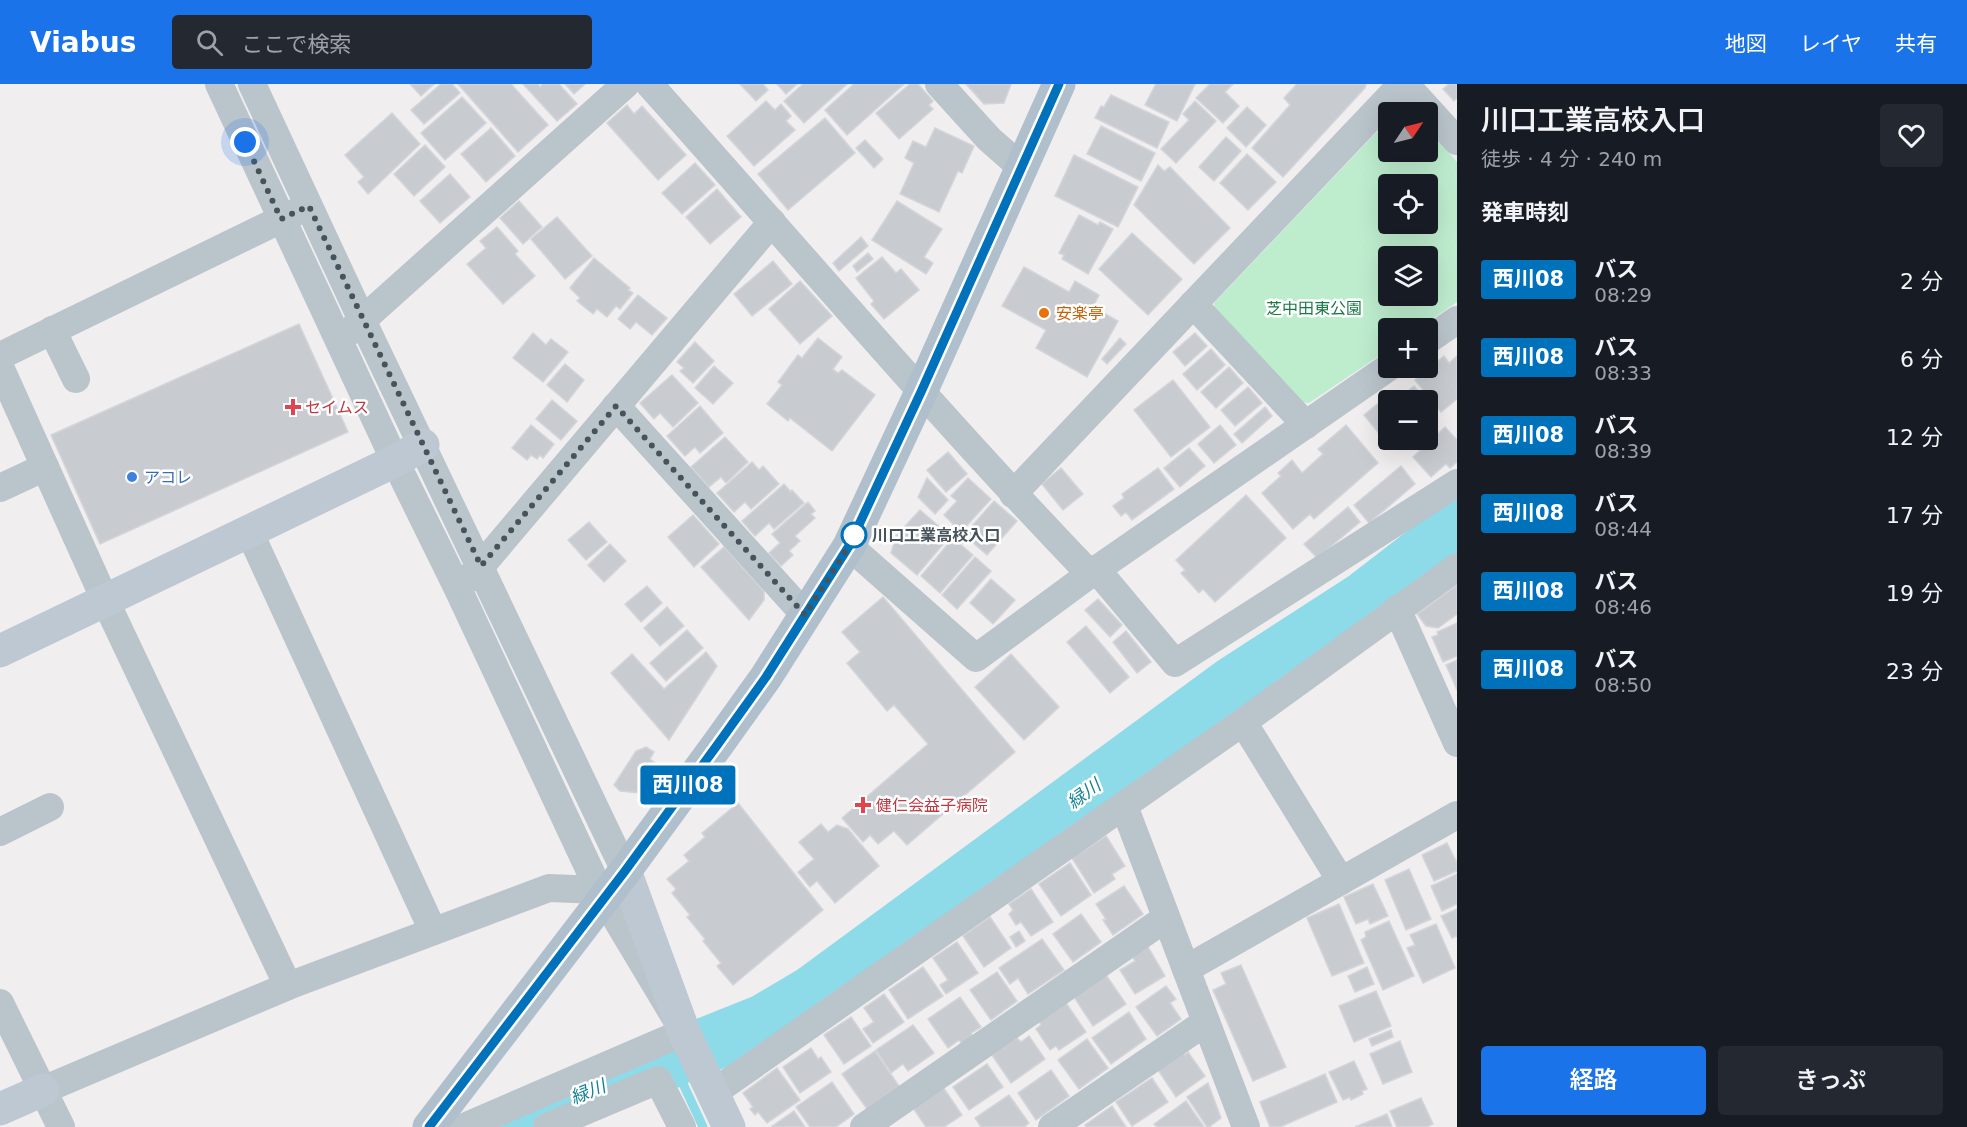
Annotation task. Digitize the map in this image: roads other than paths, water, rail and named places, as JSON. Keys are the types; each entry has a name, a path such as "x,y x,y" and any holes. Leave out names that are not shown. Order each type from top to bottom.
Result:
{"main road":[{"path":"429,1127 601,894 625,871 766,677 849,546 921,392 1059,84"}],"street":[{"path":"219,84 601,894 685,1033"},
{"path":"252,84 625,871 685,1033 729,1127"},
{"path":"339,342 626,84"},
{"path":"649,84 1013,494 1094,572 1175,663 1457,483"},
{"path":"939,84 989,139 1022,168"},
{"path":"1013,494 1404,84 1457,141"},
{"path":"0,356 309,206"},
{"path":"458,589 481,566 772,222"},
{"path":"1193,304 1306,424"},
{"path":"1438,333 1457,320"},
{"path":"52,330 76,379"},
{"path":"0,367 105,600 288,986"},
{"path":"849,546 976,658 1094,572 1378,375"},
{"path":"616,406 805,615"},
{"path":"0,651 423,445"},
{"path":"0,488 45,467"},
{"path":"249,531 433,932"},
{"path":"708,1082 1124,806 1457,567"},
{"path":"1397,609 1457,743"},
{"path":"1243,722 1341,881"},
{"path":"1124,806 1244,1126"},
{"path":"0,832 50,807"},
{"path":"1186,969 1457,815"},
{"path":"0,1109 288,986 549,888 601,894"},
{"path":"864,1127 1166,918"},
{"path":"0,1003 61,1127"},
{"path":"1052,1127 1206,1022"},
{"path":"464,1127 685,1033"},
{"path":"547,1127 658,1080 682,1127"}],"waterway":[{"name":"緑川","path":"704,1046 764,1022 813,993 1232,685 1365,599 1457,528"},
{"path":"688,1053 672,1060 703,1127"},
{"name":"緑川","path":"506,1127 595,1088 672,1060"}],"place":[{"name":"安楽亭","path":"1044,313"},
{"name":"セイムス","path":"293,407"},
{"name":"アコレ","path":"132,477"},
{"name":"川口工業高校入口","path":"854,535"},
{"name":"健仁会益子病院","path":"863,805"}],"park label":[{"name":"芝中田東公園","path":"1314,308"}]}
